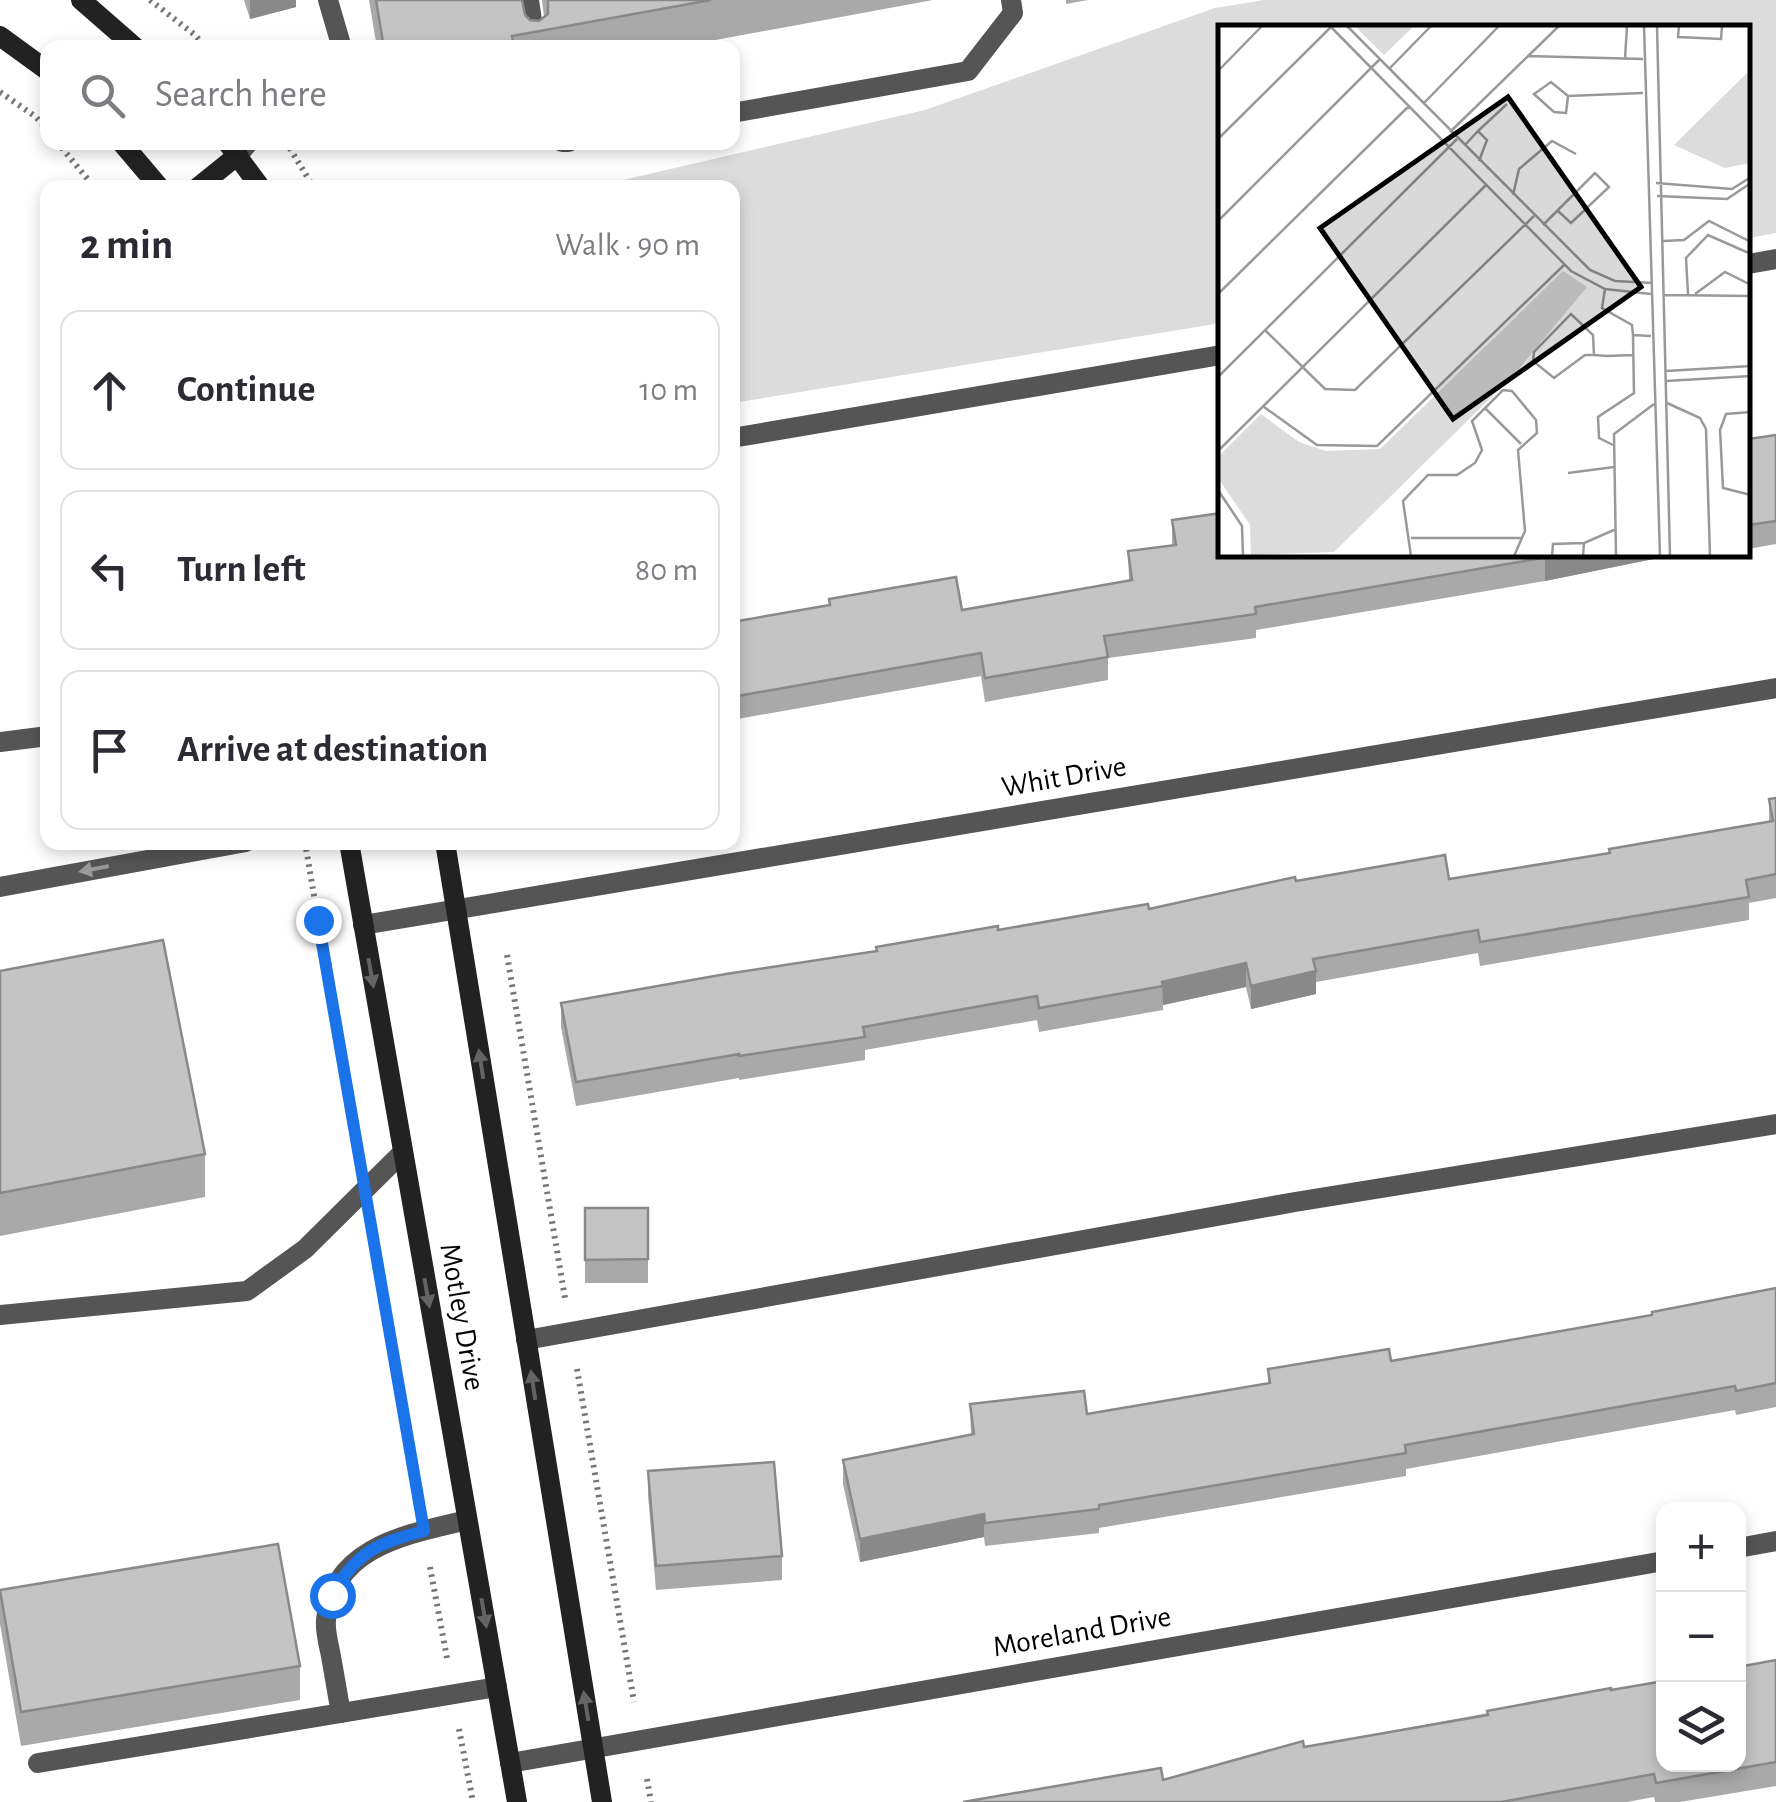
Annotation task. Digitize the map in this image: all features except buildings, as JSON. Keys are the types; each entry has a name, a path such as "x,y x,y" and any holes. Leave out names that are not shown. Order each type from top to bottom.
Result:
{"main road":[{"path":"81,0 127,40"},
{"path":"0,36 40,65"},
{"path":"128,150 153,180"},
{"path":"206,180 234,150"},
{"path":"240,150 257,180"},
{"name":"Motley Drive","path":"349,850 517,1802"},
{"name":"Motley Drive","path":"446,850 602,1802"}],"street":[{"path":"328,0 340,40"},
{"path":"529,0 535,40"},
{"path":"740,112 968,71 1014,14 1012,0"},
{"path":"1751,263 1776,259"},
{"path":"740,437 1218,356"},
{"name":"Whit Drive","path":"362,926 1776,688"},
{"path":"0,742 40,737"},
{"path":"0,886 172,850"},
{"path":"526,1340 1295,1202 1776,1124"},
{"path":"0,1315 247,1291 306,1249 403,1152"},
{"path":"341,1713 325,1623 332,1595 345,1572 370,1550 399,1537 467,1520"},
{"path":"1746,1547 1776,1541"},
{"name":"Moreland Drive","path":"510,1764 1656,1562"},
{"path":"38,1763 497,1687"}],"path":[{"path":"150,0 199,40"},
{"path":"0,92 40,122"},
{"path":"63,150 88,180"},
{"path":"291,150 309,180"},
{"path":"306,850 472,1802"}],"shaded area":[{"path":"1264,0 1776,0 1776,233 1751,238 1751,25 1218,25 1218,323 740,402 740,180 623,180 925,110 1215,8"}],"route":[{"path":"318,920 424,1531 370,1550 345,1572 332,1595"}]}
